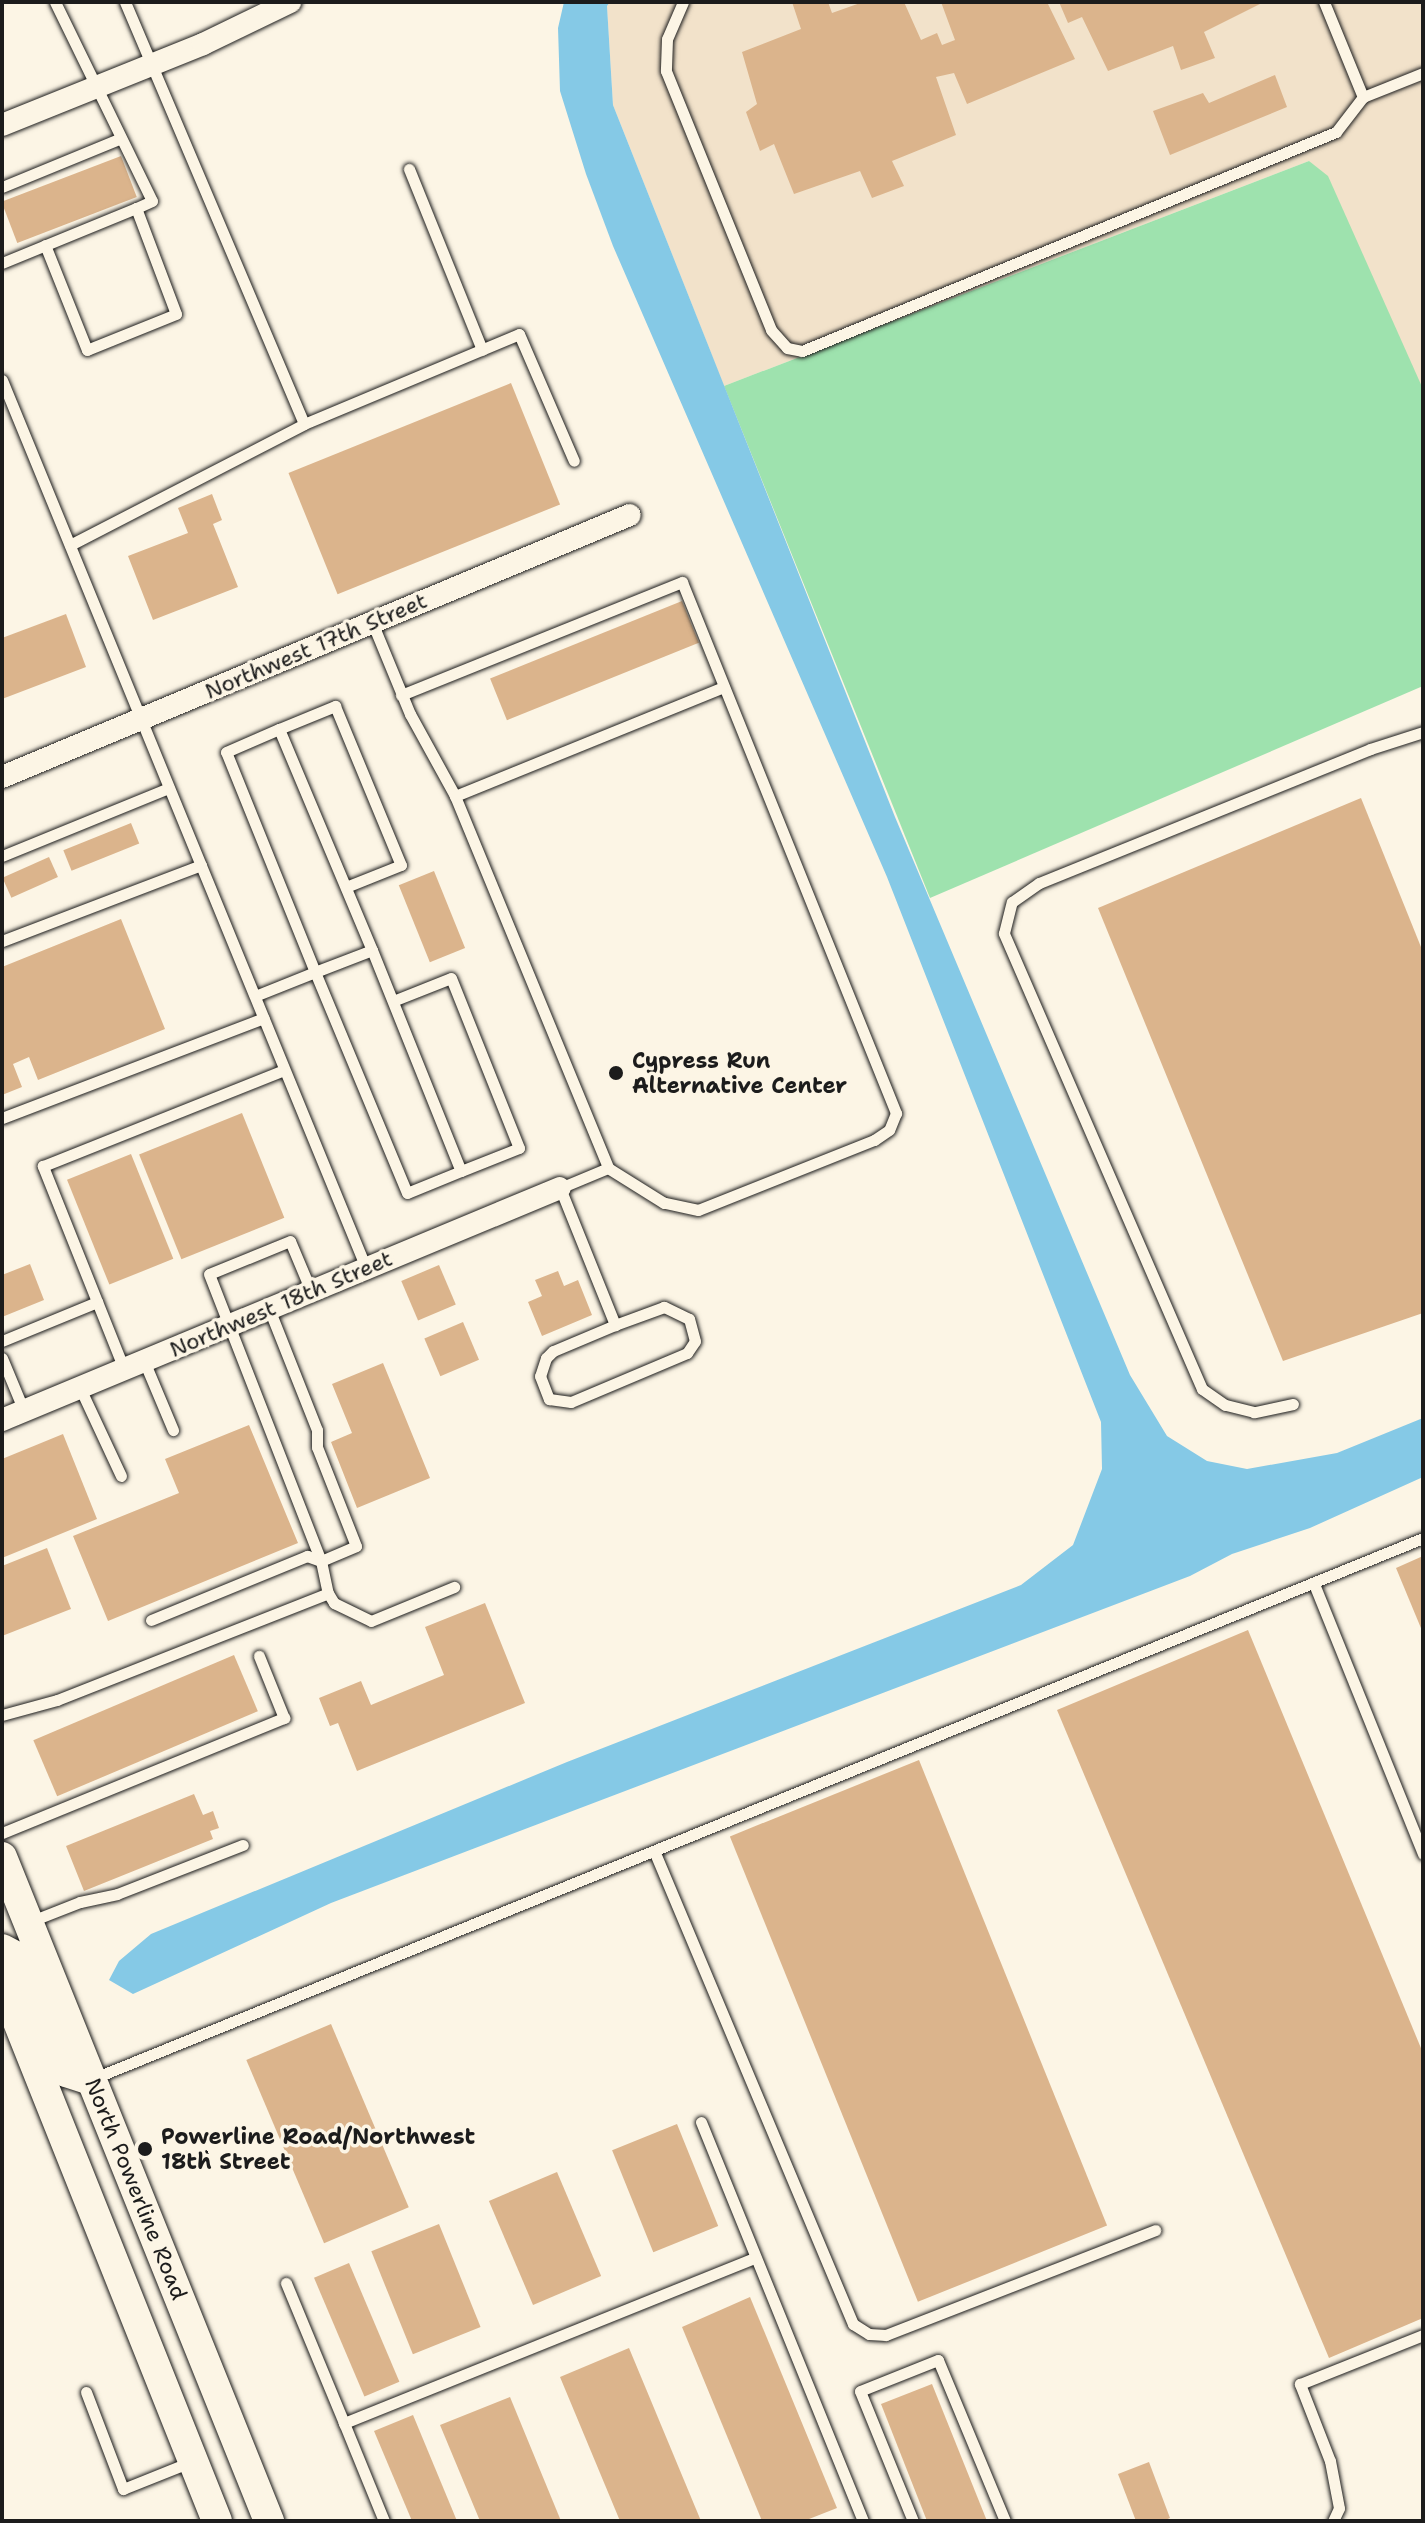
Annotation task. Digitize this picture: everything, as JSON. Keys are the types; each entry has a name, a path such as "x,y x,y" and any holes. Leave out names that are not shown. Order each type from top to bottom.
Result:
{"main road":[{"name":"North Powerline Road","path":"2,1857 269,2521"},
{"path":"2,1949 15,1956 57,2062 66,2072 91,2080"},
{"path":"2,1982 217,2521"}],"street":[{"path":"2,125 154,63 290,2"},
{"name":"Northwest 17th Street","path":"2,777 630,515"},
{"name":"Northwest 18th Street","path":"2,1420 560,1188"}],"lane":[{"path":"2,263 152,201 119,139 55,2"},
{"path":"125,2 154,63 304,424"},
{"path":"683,2 667,39 666,71 771,330 787,348 802,351 1336,132 1363,97 1423,73"},
{"path":"1324,2 1363,97"},
{"path":"2,187 119,139"},
{"path":"409,169 482,350"},
{"path":"45,245 87,350 176,314 136,208"},
{"path":"70,545 107,529 304,424 519,334 574,461"},
{"path":"2,380 366,1268"},
{"path":"372,622 401,695 455,796 608,1168 664,1203 698,1210 874,1140 894,1123 893,1105 682,582 401,695"},
{"path":"455,796 724,687"},
{"path":"346,887 401,865 335,706 226,752 315,972 407,1193 519,1148 451,978 393,1001"},
{"path":"279,729 461,1171"},
{"path":"1293,1404 1254,1412 1225,1405 1202,1389 1004,933 1012,902 1039,883 1370,749 1423,732"},
{"path":"2,856 169,788"},
{"path":"2,941 201,865"},
{"path":"255,996 372,950"},
{"path":"2,1118 264,1018"},
{"path":"173,1430 97,1302 43,1166 284,1070"},
{"path":"608,1168 560,1188 615,1325"},
{"path":"311,1291 290,1241 209,1274 321,1561 328,1593 334,1603 371,1621 454,1587"},
{"path":"2,1341 97,1302"},
{"path":"664,1307 689,1319 695,1341 687,1353 571,1402 549,1399 540,1376 546,1358 553,1351 615,1325 664,1307"},
{"path":"151,1620 307,1556 321,1561 356,1546 317,1447 317,1430 269,1309"},
{"path":"2,1358 24,1411"},
{"path":"80,1388 121,1476"},
{"path":"91,2080 372,1963 655,1853 1423,1538"},
{"path":"1314,1584 1423,1854"},
{"path":"2,1715 57,1700 328,1593"},
{"path":"2,1833 284,1718 259,1656"},
{"path":"28,1922 80,1902 117,1894 243,1845"},
{"path":"655,1853 853,2324 869,2334 886,2335 1155,2230"},
{"path":"701,2122 863,2521"},
{"path":"344,2423 755,2258"},
{"path":"286,2283 384,2521"},
{"path":"1333,2521 1339,2508 1330,2461 1300,2384 1423,2335"},
{"path":"913,2521 860,2391 938,2360 1005,2521"},
{"path":"86,2392 123,2489 193,2461"}],"path":[{"path":"180,2163 212,2150"}],"shaded area":[{"path":"610,2 1423,2 1423,404 1309,161 724,386 613,105 607,6"}],"green space":[{"path":"1309,161 1328,176 1423,389 1423,686 930,898 724,386"}],"water":[{"path":"564,2 610,2 607,6 613,105 895,817 1130,1375 1167,1436 1207,1461 1247,1469 1337,1453 1423,1418 1423,1477 1310,1528 1232,1554 1190,1576 331,1903 133,1994 109,1980 119,1961 151,1934 567,1762 1021,1585 1073,1545 1102,1469 1101,1422 887,877 613,246 586,174 560,91 558,28"}],"building":[{"path":"792,2 828,2 832,13 863,2 904,2 921,40 937,33 942,45 955,40 941,2 1047,2 1075,59 967,104 954,73 936,77 956,135 892,161 904,186 872,198 860,171 794,194 774,144 760,151 746,112 757,104 742,52 801,29"},
{"path":"1059,2 1264,2 1204,32 1215,58 1181,70 1173,46 1108,71 1082,17 1068,23"},
{"path":"1275,75 1287,107 1170,155 1153,111 1203,93 1209,103"},
{"path":"121,156 137,197 17,243 2,202"},
{"path":"511,383 560,504 338,594 288,473"},
{"path":"212,494 222,520 213,524 238,587 153,620 128,556 188,533 178,508"},
{"path":"682,601 699,643 507,720 490,679"},
{"path":"66,614 86,667 2,699 2,638"},
{"path":"1361,798 1423,952 1423,1313 1283,1361 1098,908"},
{"path":"131,823 139,843 72,871 63,850"},
{"path":"49,857 58,877 11,898 2,878"},
{"path":"434,871 465,948 430,962 399,885"},
{"path":"121,919 165,1029 38,1080 29,1057 13,1064 22,1087 2,1095 2,967"},
{"path":"242,1113 284,1218 181,1259 139,1155"},
{"path":"131,1154 173,1259 109,1285 67,1180"},
{"path":"30,1264 44,1300 2,1317 2,1275"},
{"path":"439,1265 456,1305 418,1321 401,1281"},
{"path":"558,1271 564,1286 578,1280 592,1315 542,1336 528,1302 542,1296 535,1280"},
{"path":"463,1322 479,1360 440,1376 424,1338"},
{"path":"383,1363 430,1478 357,1508 331,1442 352,1433 332,1384"},
{"path":"249,1425 298,1543 108,1621 73,1536 179,1493 165,1459"},
{"path":"63,1434 97,1519 2,1558 2,1459"},
{"path":"47,1548 71,1609 2,1636 2,1566"},
{"path":"1423,1556 1423,1633 1396,1568"},
{"path":"485,1603 525,1703 357,1771 338,1723 330,1726 319,1698 361,1681 371,1705 444,1675 425,1627"},
{"path":"1248,1630 1423,2053 1423,2318 1329,2358 1057,1710"},
{"path":"234,1655 258,1711 57,1796 33,1740"},
{"path":"919,1760 1107,2225 918,2302 730,1836"},
{"path":"194,1794 203,1815 213,1811 219,1828 210,1831 213,1839 84,1891 66,1846"},
{"path":"331,2024 409,2207 324,2243 246,2060"},
{"path":"677,2124 718,2226 653,2252 612,2150"},
{"path":"557,2172 601,2276 533,2305 489,2201"},
{"path":"439,2224 481,2327 413,2354 371,2251"},
{"path":"349,2263 399,2382 364,2397 314,2278"},
{"path":"750,2297 837,2508 804,2521 762,2521 682,2327"},
{"path":"629,2348 701,2521 620,2521 560,2377"},
{"path":"932,2384 987,2521 927,2521 881,2404"},
{"path":"510,2397 561,2521 480,2521 440,2425"},
{"path":"413,2415 457,2521 412,2521 374,2431"},
{"path":"1149,2462 1170,2518 1163,2521 1136,2521 1118,2474"}],"place":[{"name":"Cypress Run Alternative Center","path":"616,1073"},
{"name":"Powerline Road/Northwest 18th Street","path":"145,2149"}]}
